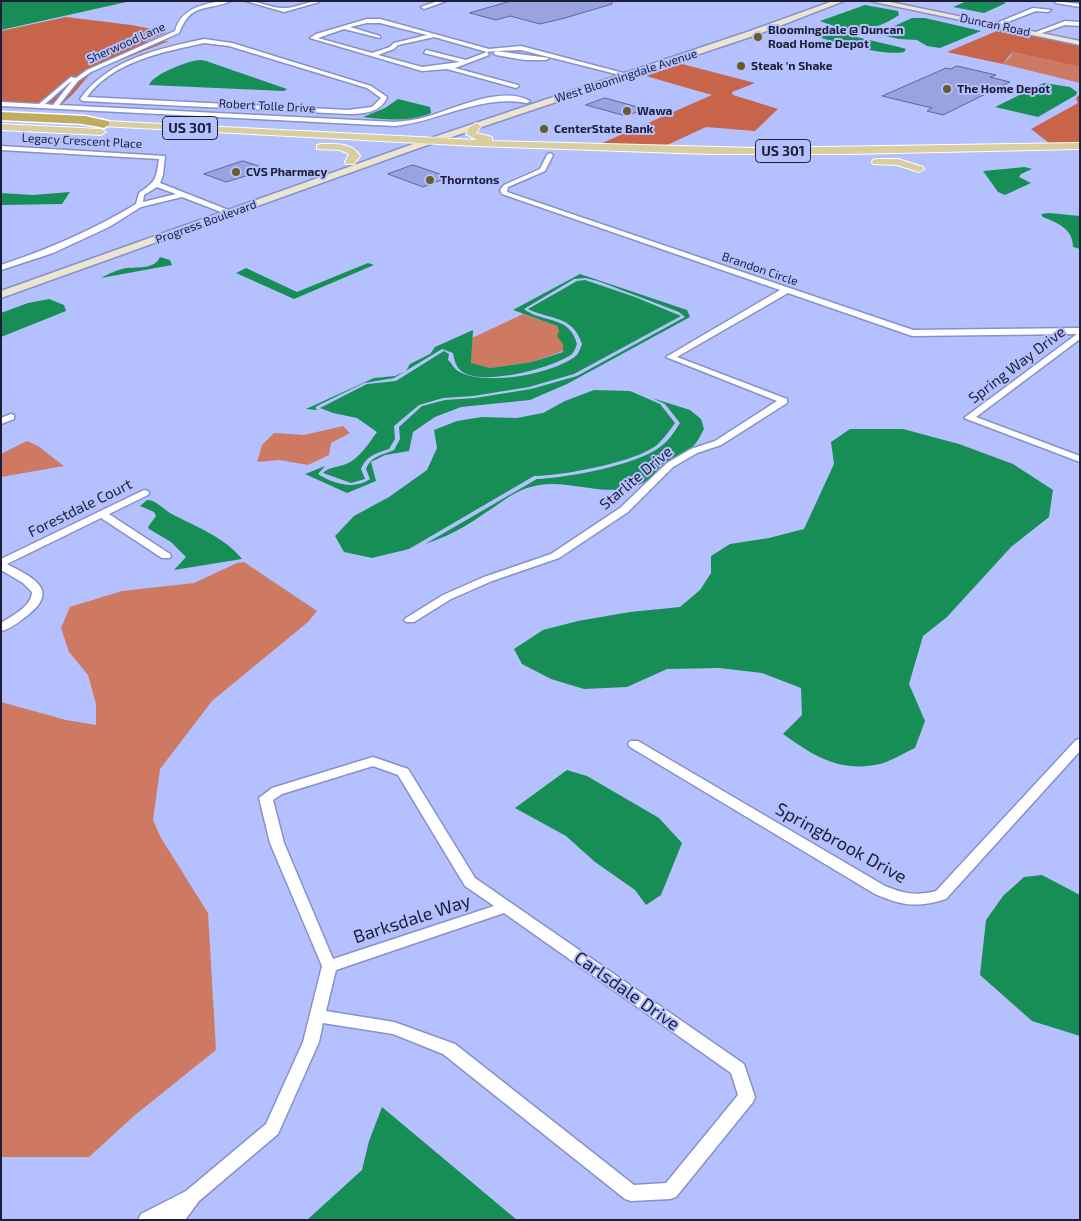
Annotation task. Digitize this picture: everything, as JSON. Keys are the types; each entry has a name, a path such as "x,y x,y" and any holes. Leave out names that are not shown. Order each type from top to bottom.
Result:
{"highway":[{"path":"1,117 85,120 104,124"}],"main road":[{"name":"West Bloomingdale Avenue","path":"412,144 611,71 742,30 821,1"},
{"name":"West Bloomingdale Avenue","path":"449,135 753,33 842,1"},
{"name":"Duncan Road","path":"873,1 1080,43"},
{"name":"Duncan Road","path":"891,1 910,8"},
{"path":"742,30 753,33"},
{"name":"US 301","path":"104,124 550,155 722,160 1080,150"},
{"path":"6,128 65,126 626,153 660,150"},
{"path":"476,126 471,132 479,138 546,142 563,146"},
{"name":"US 301","path":"6,128 392,147 412,144"},
{"path":"142,134 158,137"},
{"path":"412,144 449,135"},
{"name":"US 301","path":"429,140 660,150 908,154"},
{"name":"Progress Boulevard","path":"1,295 232,212 412,144"},
{"path":"311,146 349,149 355,152 355,156 350,162"},
{"name":"Progress Boulevard","path":"1,285 392,147"},
{"path":"679,158 705,162"},
{"path":"722,160 898,162 919,169"},
{"path":"49,278 58,269 187,222 193,217"}],"street":[{"name":"Sherwood Lane","path":"40,106 67,82 177,32 179,22 189,12 205,6 230,1"},
{"path":"248,1 284,10 316,2 312,1"},
{"path":"424,7 443,1"},
{"path":"1056,1 1080,6"},
{"path":"1070,4 1076,1"},
{"path":"995,25 1035,9 1048,10"},
{"path":"611,71 599,70 556,58 525,58 490,52 380,21 367,21 313,38 422,69 447,67 466,62 490,52 521,48 628,75"},
{"path":"1034,34 1071,23 1080,24"},
{"path":"344,28 378,37"},
{"path":"370,55 392,48 396,44 434,35"},
{"path":"204,41 216,42 369,87 384,97 383,102 377,107 348,112 86,100 83,97 100,78 115,69 162,51 204,41"},
{"path":"426,52 466,62"},
{"path":"447,67 516,86"},
{"name":"Sherwood Lane","path":"54,107 68,93 74,82 85,74"},
{"name":"Robert Tolle Drive","path":"1,104 407,123 431,119 496,97 511,97 527,101"},
{"path":"344,121 348,112"},
{"name":"Legacy Crescent Place","path":"1,148 163,157 160,175 156,184 141,194 139,205"},
{"name":"Brandon Circle","path":"550,155 543,170 506,186 503,190 504,193 912,332 1080,333"},
{"path":"156,184 232,212"},
{"name":"Legacy Crescent Place","path":"1,268 50,251 106,225 139,205 184,194"},
{"name":"Starlite Drive","path":"410,620 447,596 488,579 555,556 624,510 670,465 694,451 718,443 784,401 670,357 787,290"},
{"name":"Spring Way Drive","path":"1080,333 969,418 1080,459"},
{"path":"1,420 11,417"},
{"name":"Forestdale Court","path":"1,564 144,493"},
{"path":"102,514 166,556"},
{"path":"1,564 35,586 39,594 38,600 31,607 1,628"},
{"name":"Springbrook Drive","path":"634,744 880,890 899,898 916,901 941,895 1080,743"},
{"name":"Carlsdale Drive","path":"317,1016 394,1028 449,1049 631,1193 670,1191 748,1097 738,1069 470,882 403,772 373,761 277,791 266,798 277,843 329,966"},
{"name":"Barksdale Way","path":"329,966 507,907"},
{"path":"147,1220 193,1195 272,1128 311,1042 329,966"},
{"path":"174,1220 193,1195"}],"shaded area":[{"path":"1,1 131,1 1,30"},
{"path":"967,1 1001,1 1006,3 984,13 953,7"},
{"path":"865,5 898,11 899,15 879,25 861,29 841,28 820,21"},
{"path":"66,17 131,25 167,32 145,42 169,41 90,74 61,105 1,103 1,31"},
{"path":"912,18 925,18 981,31 940,48 927,46 917,40 899,39 877,34"},
{"path":"818,28 906,49 904,52 894,53 868,50 803,33 804,30"},
{"path":"1004,28 1080,44 1080,67 1012,52 1003,64 947,52"},
{"path":"1012,52 1080,67 1080,83 1003,64"},
{"path":"201,60 287,89 284,91 149,85 157,76 172,68"},
{"path":"682,64 755,83 732,92 733,95 778,109 755,131 706,127 665,146 600,144 712,95 646,76"},
{"path":"1044,83 1070,87 1077,92 1076,95 1038,117 995,107"},
{"path":"1080,94 1080,143 1049,143 1031,129 1078,103 1076,98"},
{"path":"398,99 430,107 431,113 407,119 363,117 385,108"},
{"path":"1025,167 1032,169 1021,174 1019,177 1031,183 1005,195 998,192 983,171"},
{"path":"70,192 62,204 1,205 1,193 33,195"},
{"path":"1041,214 1080,216 1080,249 1073,247 1070,236 1064,228 1043,217"},
{"path":"160,257 170,260 172,265 101,278 124,269 154,264"},
{"path":"368,263 374,265 294,299 236,273 246,268 297,292"},
{"path":"580,274 687,310 690,317 567,384 530,400 461,407 435,417 413,432 409,451 385,455 371,462 376,481 347,493 305,474 325,466 318,474 330,481 351,485 364,482 370,479 366,469 371,461 394,450 400,439 399,427 422,406 445,400 475,398 531,389 577,376 685,317 679,312 598,281 585,278 574,279 524,309 531,314 562,324 573,334 577,344 576,348 572,354 563,359 534,370 499,377 483,377 470,375 460,370 453,353 442,349 406,371 410,364 430,354 435,347 473,330 471,363 490,368 532,362 563,352 563,344 557,336 559,331 557,326 513,310"},
{"path":"585,280 635,297 681,316 574,374 529,387 473,396 443,398 419,405 394,426 395,439 389,449 369,458 363,465 361,469 365,479 351,483 323,473 328,469 351,462 377,432 357,418 320,408 367,384 396,381 444,351 449,354 448,360 457,370 470,376 484,378 501,378 537,373 567,362 577,355 582,344 573,328 560,320 528,309 577,281"},
{"path":"49,299 64,305 66,311 1,337 1,313 28,303"},
{"path":"523,314 557,326 563,344 563,351 532,362 490,368 471,364 472,338"},
{"path":"404,372 394,378 364,383 317,406 315,408 318,410 306,409 374,378 395,376"},
{"path":"594,390 630,391 660,404 675,423 658,444 648,451 599,467 562,474 534,476 409,549 372,558 344,552 335,536 354,516 389,497 427,470 437,448 434,430 457,421 482,417 517,418 543,413 565,401"},
{"path":"652,398 690,410 701,419 704,429 693,446 662,465 643,483 629,488 614,490 556,484 527,488 462,528 425,544 537,479 583,473 619,465 649,454 660,447 674,433 680,423 665,404"},
{"path":"343,426 350,433 331,443 329,455 308,465 279,460 257,462 262,445 274,433 304,435"},
{"path":"850,429 903,429 959,444 1013,464 1053,490 1049,517 1011,547 947,617 923,636 909,684 925,721 915,748 884,763 866,766 840,764 817,756 783,734 802,715 801,688 762,673 719,668 667,669 627,687 584,689 551,679 522,664 514,649 543,630 578,621 630,612 680,607 700,590 711,573 711,556 730,544 769,538 804,529 834,464 831,442"},
{"path":"27,441 38,446 64,466 1,477 1,454"},
{"path":"147,500 156,503 170,513 218,538 242,559 174,570 186,557 171,542 149,529 148,527 156,516 154,512 140,506"},
{"path":"244,562 317,611 308,622 212,701 160,769 153,820 161,838 208,913 216,1050 135,1115 89,1157 1,1157 1,702 66,720 96,725 96,704 88,675 69,652 61,628 70,607 122,591 194,583 237,563"},
{"path":"567,770 587,776 659,818 682,843 661,895 646,905 635,890 595,862 566,836 515,808"},
{"path":"1042,875 1080,895 1080,1036 1032,1021 980,975 986,920 1003,896 1024,877"},
{"path":"382,1107 517,1220 307,1220 362,1170 369,1141"}],"building":[{"path":"511,1 612,1 612,4 540,24 510,16 496,20 470,13"},
{"name":"The Home Depot","path":"957,66 996,75 990,77 1010,82 943,115 927,111 932,108 882,96 946,68 950,69"},
{"path":"605,98 645,109 626,116 586,105"},
{"name":"CVS Pharmacy","path":"243,161 268,169 226,182 204,174"},
{"path":"413,165 449,177 423,187 388,174"}],"place":[{"name":"Bloomingdale @ Duncan Road Home Depot","path":"758,37"},
{"name":"Steak 'n Shake","path":"741,66"},
{"name":"The Home Depot","path":"947,89"},
{"name":"Wawa","path":"627,111"},
{"name":"CenterState Bank","path":"544,129"},
{"name":"CVS Pharmacy","path":"236,172"},
{"name":"Thorntons","path":"430,180"}]}
